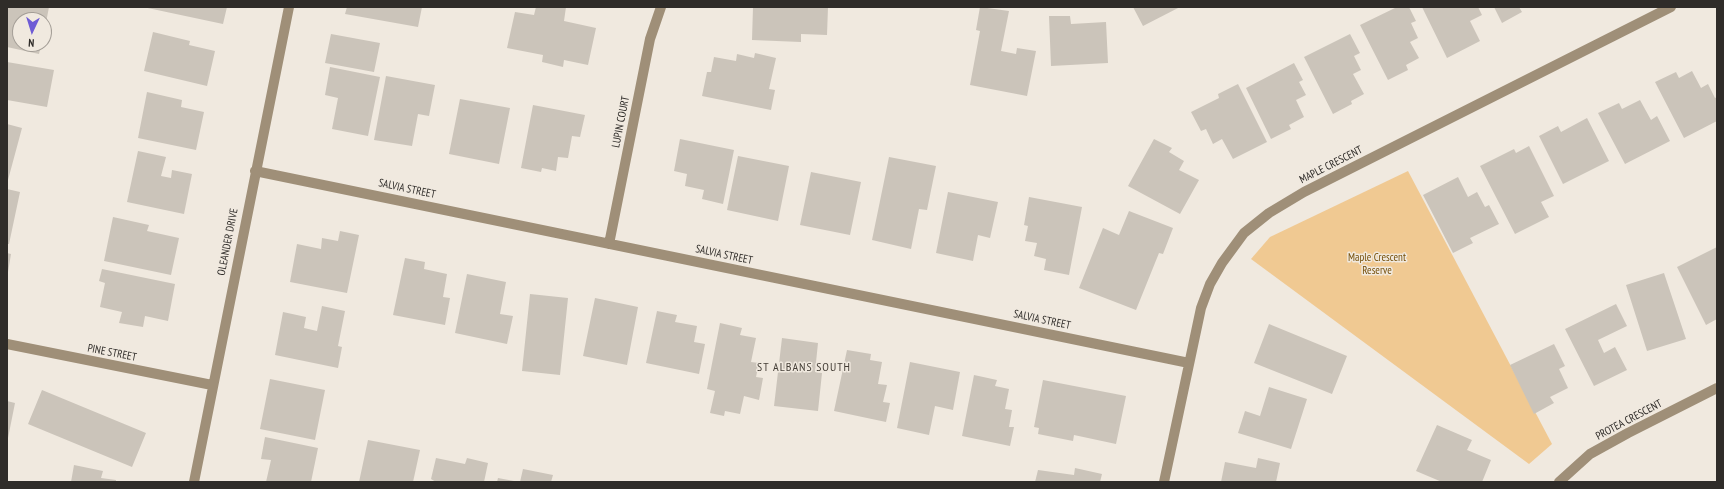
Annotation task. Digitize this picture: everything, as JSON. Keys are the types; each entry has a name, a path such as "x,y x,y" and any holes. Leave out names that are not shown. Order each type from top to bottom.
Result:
{"street":[{"name":"OLEANDER DRIVE","path":"194,482 288,7"},
{"name":"LUPIN COURT","path":"609,244 650,40 661,7"},
{"name":"MAPLE CRESCENT","path":"1164,482 1201,308 1210,284 1222,263 1244,233 1269,214 1304,192 1671,7"},
{"name":"SALVIA STREET","path":"255,171 1189,363"},
{"name":"PINE STREET","path":"7,344 212,385"},
{"name":"PROTEA CRESCENT","path":"1559,482 1590,454 1717,388"}],"green space":[{"name":"Maple Crescent Reserve","path":"1408,171 1552,444 1529,464 1251,259 1270,237"}],"building":[{"path":"7,7 49,7 48,12 12,12 12,48 7,47"},
{"path":"143,7 227,7 223,24"},
{"path":"347,7 422,7 418,27 345,14"},
{"path":"536,7 566,7 564,21 596,28 588,65 564,60 563,67 542,62 543,55 507,48 515,12 534,15"},
{"path":"753,7 828,7 827,35 801,34 801,42 752,40"},
{"path":"980,7 1009,11 1001,51 1016,54 1017,48 1036,51 1027,96 970,85 980,31 976,30"},
{"path":"1133,7 1180,7 1143,26"},
{"path":"1397,7 1409,7 1416,21 1411,23 1418,38 1410,42 1419,58 1406,65 1408,70 1388,80 1360,25"},
{"path":"1422,7 1478,7 1482,15 1470,21 1480,41 1447,58"},
{"path":"1494,7 1519,7 1522,12 1502,23"},
{"path":"1049,16 1070,16 1071,24 1106,22 1108,63 1051,66"},
{"path":"153,32 190,41 189,45 215,51 207,86 144,71"},
{"path":"331,34 380,43 374,72 325,63"},
{"path":"1350,34 1360,53 1354,56 1361,70 1353,74 1364,94 1351,101 1352,104 1333,114 1304,57"},
{"path":"755,53 776,58 769,89 775,90 771,110 702,96 707,72 711,72 714,57 736,61 737,54 754,58"},
{"path":"7,62 54,70 47,107 7,100"},
{"path":"1294,63 1303,80 1299,82 1306,95 1296,100 1304,117 1289,125 1291,129 1271,139 1246,88"},
{"path":"330,67 380,77 368,136 332,129 338,98 325,95"},
{"path":"1692,71 1701,88 1708,84 1715,98 1717,97 1717,121 1684,138 1655,82 1676,72 1679,78"},
{"path":"386,76 435,85 429,116 418,114 412,146 374,140"},
{"path":"1238,84 1267,142 1233,159 1222,139 1213,144 1206,129 1201,131 1191,112 1219,98 1218,94"},
{"path":"147,92 182,100 181,107 204,112 196,150 138,138"},
{"path":"460,99 510,108 499,164 449,154"},
{"path":"1640,100 1651,120 1657,116 1670,141 1625,164 1598,113 1619,103 1622,109"},
{"path":"533,105 585,115 580,137 572,136 568,158 558,157 556,171 542,168 541,172 521,168"},
{"path":"1587,118 1609,161 1563,184 1539,136 1558,126 1561,132"},
{"path":"7,124 22,128 8,180 7,180"},
{"path":"680,139 734,150 723,204 702,199 704,190 685,186 687,174 674,171"},
{"path":"1154,139 1172,148 1169,152 1184,161 1179,170 1199,180 1180,214 1128,186"},
{"path":"1529,146 1554,196 1541,202 1549,217 1515,234 1480,166 1514,149 1516,153"},
{"path":"138,151 166,157 161,176 171,178 172,170 192,174 184,214 127,202"},
{"path":"738,156 789,166 778,221 727,210"},
{"path":"889,157 936,166 927,210 919,209 911,249 872,240"},
{"path":"811,172 861,182 850,235 800,225"},
{"path":"1458,177 1468,197 1477,192 1485,207 1489,205 1499,224 1470,238 1473,243 1453,253 1423,195"},
{"path":"7,189 20,192 9,244 7,244"},
{"path":"948,192 998,202 990,238 978,235 973,261 936,253"},
{"path":"1029,197 1082,207 1069,275 1044,270 1046,259 1034,256 1037,243 1025,241 1028,226 1024,225"},
{"path":"1129,211 1173,228 1163,254 1159,253 1136,310 1079,288 1103,228 1119,235"},
{"path":"113,217 149,225 147,231 179,238 171,275 104,261"},
{"path":"340,231 359,235 347,293 290,282 297,244 321,249 322,238 338,241"},
{"path":"1717,247 1717,319 1706,325 1677,267"},
{"path":"7,253 11,254 8,272 7,272"},
{"path":"405,258 425,262 424,269 447,274 443,297 450,298 445,325 393,315"},
{"path":"102,269 175,284 168,321 145,316 143,327 119,323 122,312 100,307 105,283 99,281"},
{"path":"1664,273 1686,339 1647,351 1626,285"},
{"path":"467,274 506,282 500,314 513,316 507,344 455,333"},
{"path":"530,294 568,298 560,375 522,371"},
{"path":"595,298 638,307 627,365 583,356"},
{"path":"1616,304 1627,326 1598,340 1604,353 1615,347 1627,370 1594,386 1565,329"},
{"path":"322,306 345,311 338,346 342,347 338,368 275,355 283,312 306,317 304,328 317,331"},
{"path":"657,311 677,315 675,322 697,326 694,342 705,344 699,374 646,363"},
{"path":"720,323 742,328 740,335 756,338 751,362 759,363 756,377 763,378 759,400 744,396 740,414 725,411 724,416 710,413 715,391 707,389"},
{"path":"1269,324 1347,356 1332,394 1254,363"},
{"path":"782,338 818,343 815,372 822,373 818,411 774,406"},
{"path":"1554,344 1565,366 1559,369 1568,388 1550,397 1554,403 1534,414 1510,365"},
{"path":"847,350 871,354 870,360 882,362 878,384 887,385 883,402 890,403 886,422 834,411"},
{"path":"910,362 960,372 953,410 935,406 929,435 897,428"},
{"path":"974,375 997,380 995,386 1009,389 1005,409 1012,410 1009,427 1014,427 1010,446 962,436"},
{"path":"270,379 325,390 315,440 260,429"},
{"path":"1043,380 1126,396 1116,444 1074,435 1073,441 1038,434 1039,428 1034,427"},
{"path":"1269,387 1307,399 1291,449 1238,433 1245,411 1260,416"},
{"path":"42,390 146,433 132,467 28,424"},
{"path":"7,401 15,403 8,438 7,438"},
{"path":"1437,425 1472,440 1467,450 1491,460 1482,482 1442,482 1416,471"},
{"path":"265,437 318,448 311,482 266,482 271,460 261,459"},
{"path":"368,440 420,450 413,482 359,482"},
{"path":"436,458 465,464 467,458 488,463 484,482 436,482 431,479"},
{"path":"1258,458 1280,463 1276,482 1221,482 1225,462 1256,468"},
{"path":"74,465 103,471 101,478 116,480 116,482 71,482"},
{"path":"1075,468 1102,474 1100,482 1035,482 1038,470 1074,475"},
{"path":"523,469 553,475 551,482 520,482"},
{"path":"498,478 514,481 514,482 497,482"}],"district":[{"name":"ST ALBANS SOUTH","path":"804,368"}]}
